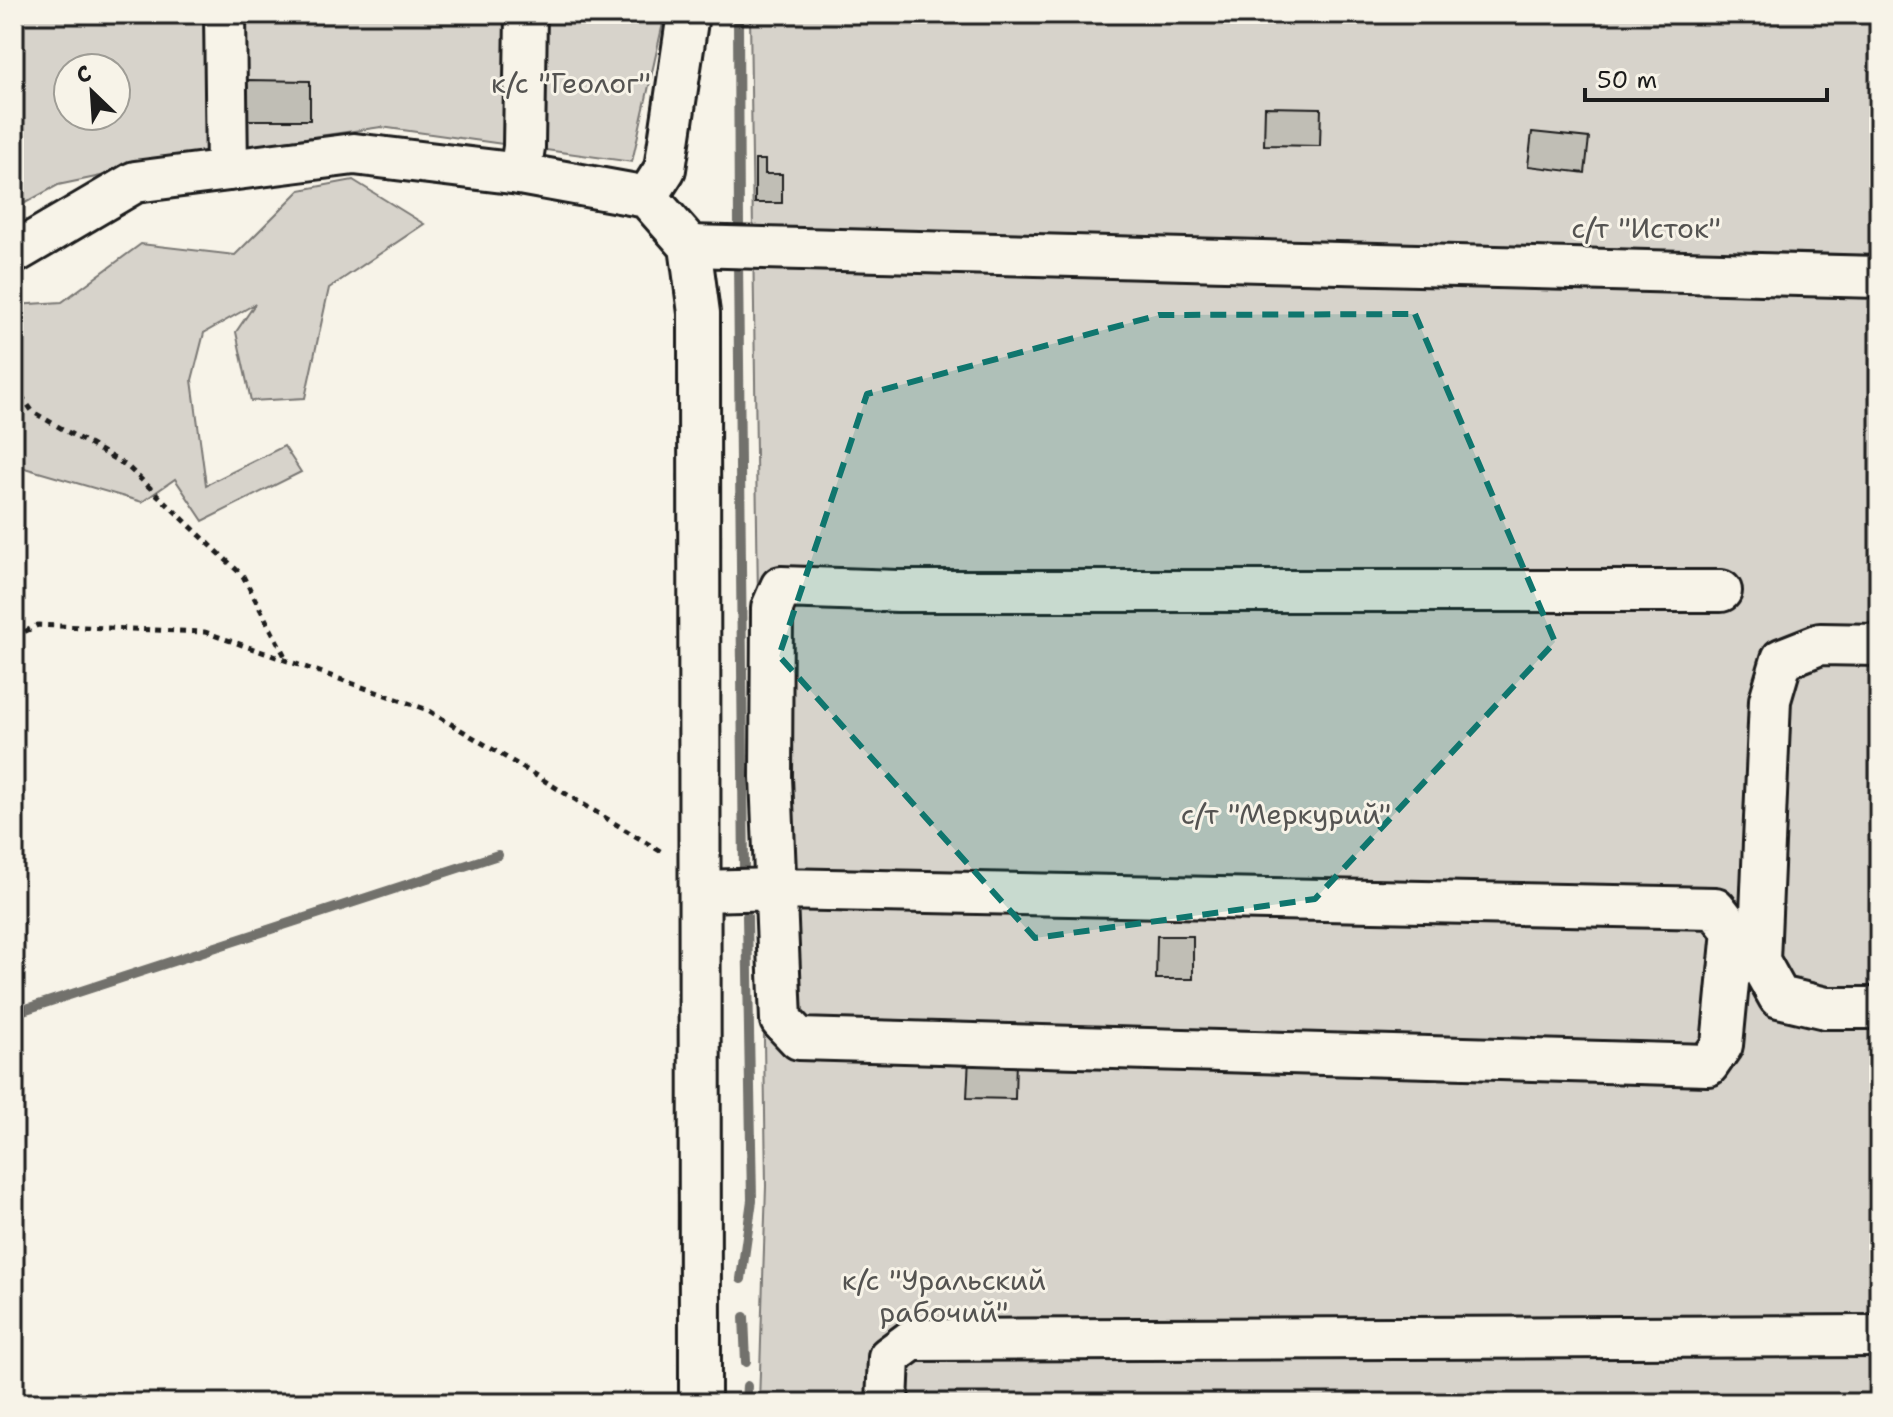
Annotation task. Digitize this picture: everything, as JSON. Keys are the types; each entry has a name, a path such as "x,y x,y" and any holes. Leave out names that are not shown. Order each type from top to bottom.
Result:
{"lane":[{"path":"225,14 227,170"},
{"path":"520,174 524,147 526,14"},
{"path":"647,197 665,169 688,14"},
{"path":"14,253 135,182 354,154 520,174 647,197 690,246 699,313 700,1403"},
{"path":"690,246 1879,277"},
{"path":"700,883 778,889 1715,908 1733,931 1722,1045 1708,1065 799,1039 781,1020 778,889 771,777 772,608 781,587 898,591 1721,591"},
{"path":"1879,645 1820,644 1782,659 1770,700 1759,961 1779,997 1826,1008 1879,1008"},
{"path":"887,1403 889,1357 912,1340 1879,1336"}],"path":[{"path":"14,386 33,412 127,466 243,576 287,661"},
{"path":"14,637 38,625 205,632 428,710 700,883"}],"highlighted area":[{"path":"1415,314 1555,642 1315,899 1035,938 779,656 867,394 1159,315"}],"green space":[{"name":"к/с \"Геолог\"","path":"14,14 665,14 632,162 381,127 229,149 58,185 14,209"},
{"path":"750,14 1879,14 1879,1403 759,1403 766,1186"},
{"path":"353,180 424,224 329,288 305,398 251,401 236,332 255,304 204,333 192,380 206,485 284,446 301,472 203,521 175,479 142,502 14,465 14,305 62,302 141,244 235,255 300,190"}],"building":[{"path":"246,80 310,81 310,120 246,120"},
{"path":"1265,107 1321,108 1320,146 1264,145"},
{"path":"1532,132 1589,138 1585,173 1528,166"},
{"path":"755,160 765,160 765,174 782,174 782,203 755,203"},
{"path":"1157,936 1193,936 1193,979 1156,979"},
{"path":"969,1057 1016,1058 1015,1099 967,1098"}],"waterway":[{"path":"738,14 739,229"},
{"path":"738,259 744,874"},
{"path":"14,1013 498,855"},
{"path":"741,1279 752,1200 747,916"},
{"path":"744,1317 746,1362"},
{"path":"746,1403 747,1386"}],"park label":[{"name":"с/т \"Исток\"","path":"1646,228"},
{"name":"с/т \"Меркурий\"","path":"1286,814"},
{"name":"к/с \"Уральский рабочий\"","path":"944,1296"}]}
